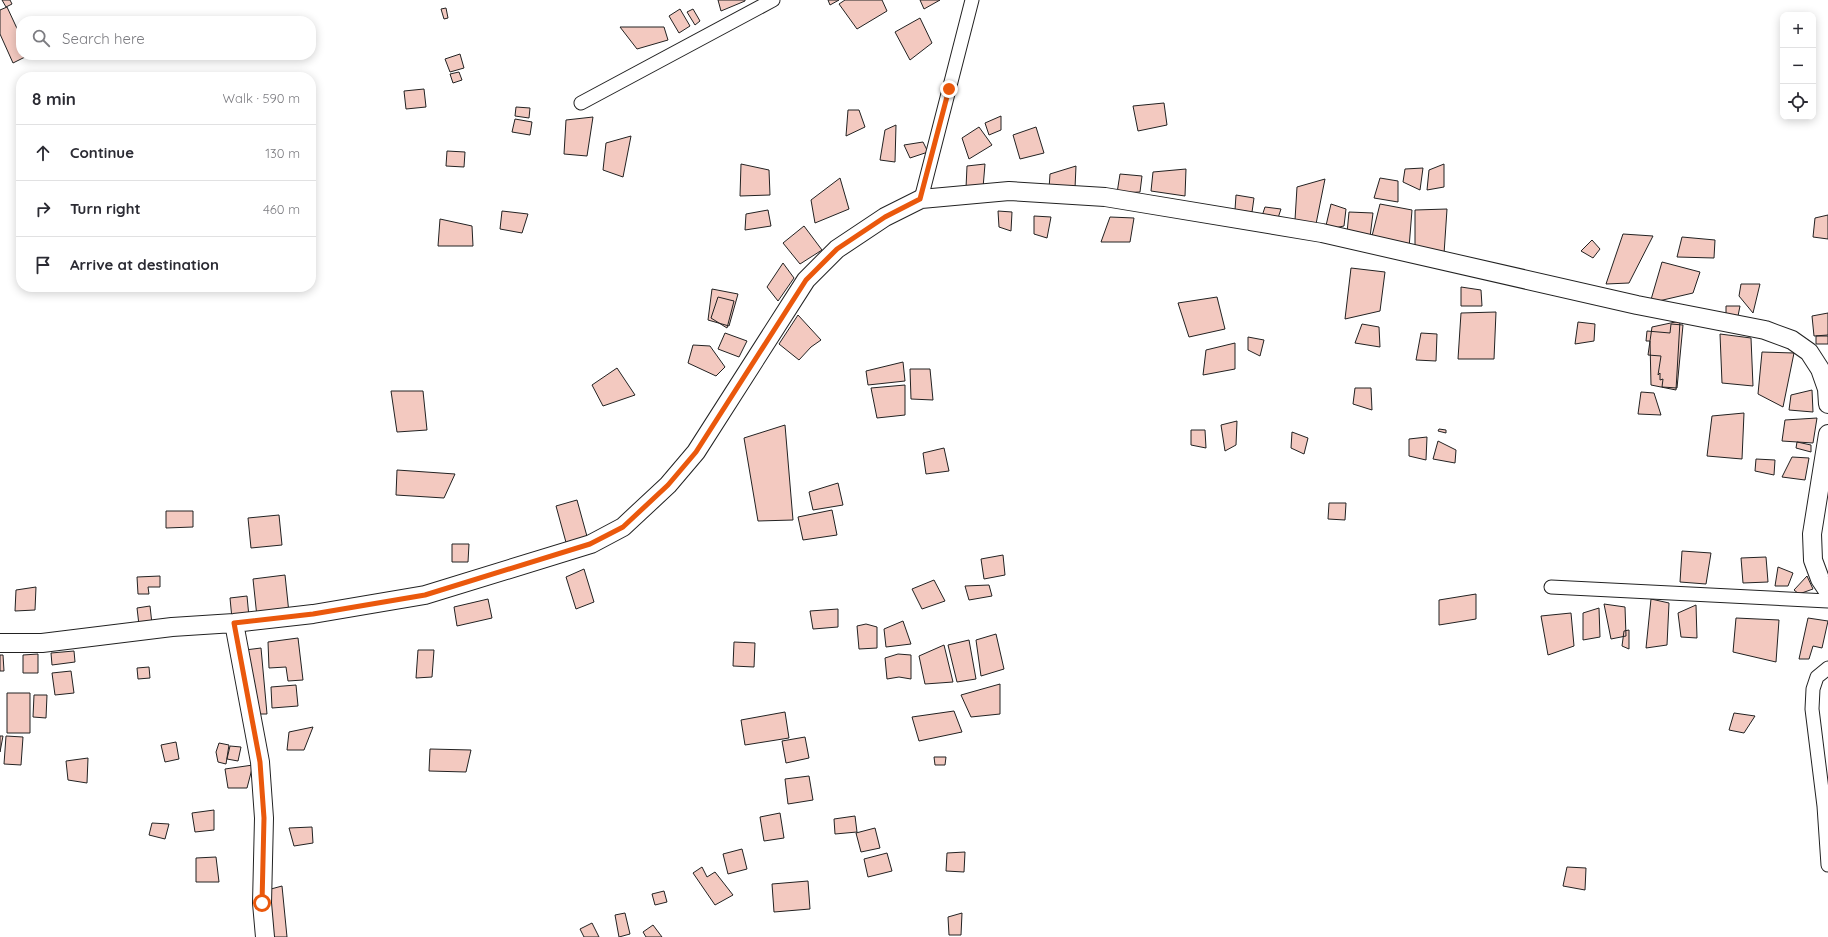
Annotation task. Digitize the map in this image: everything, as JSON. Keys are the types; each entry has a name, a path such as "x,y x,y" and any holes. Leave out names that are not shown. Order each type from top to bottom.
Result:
{"street":[{"path":"581,103 773,0"},
{"path":"920,199 972,0"},
{"path":"0,643 42,643 172,626 234,623 313,614 425,595 590,544 623,527 668,485 696,452 806,280 837,249 885,217 920,199 1009,191 1105,197 1322,233 1637,305 1765,330 1792,340 1809,352 1820,369 1827,389 1828,404"},
{"path":"1828,434 1812,534 1813,560 1820,579 1828,591"},
{"path":"1551,587 1828,601"},
{"path":"234,623 260,762 264,818 262,903 265,937"},
{"path":"1828,668 1817,677 1812,689 1812,709 1824,806 1828,865"}],"building":[{"path":"2,0 10,0 12,4 6,7"},
{"path":"718,0 745,0 745,1 721,11"},
{"path":"828,0 839,0 830,5"},
{"path":"845,0 882,0 887,11 857,29 839,4"},
{"path":"920,0 940,0 924,9"},
{"path":"7,7 16,26 16,60 19,60 13,63 0,34 0,10"},
{"path":"446,8 448,18 444,19 441,9"},
{"path":"680,9 690,26 679,33 669,16"},
{"path":"693,9 700,21 695,25 687,12"},
{"path":"920,18 932,43 910,60 895,32"},
{"path":"620,27 664,27 668,40 637,49"},
{"path":"460,54 464,68 450,72 445,59"},
{"path":"459,72 462,80 453,83 450,74"},
{"path":"424,89 426,107 406,109 404,91"},
{"path":"1164,103 1167,125 1138,131 1133,106"},
{"path":"516,107 530,108 529,118 515,116"},
{"path":"848,110 859,110 865,127 846,136"},
{"path":"1001,116 1001,130 989,135 985,123"},
{"path":"593,117 587,156 564,154 566,120"},
{"path":"515,119 532,122 530,135 512,132"},
{"path":"896,125 895,162 880,160 885,130"},
{"path":"979,127 992,145 969,159 962,138"},
{"path":"1036,127 1044,153 1020,159 1013,135"},
{"path":"631,136 623,177 603,170 606,143"},
{"path":"923,142 928,152 910,158 904,145"},
{"path":"447,151 465,152 464,167 446,166"},
{"path":"741,164 769,170 770,195 740,196"},
{"path":"985,164 983,188 966,188 967,166"},
{"path":"1444,164 1444,187 1427,190 1429,170"},
{"path":"1076,166 1075,188 1049,189 1050,174"},
{"path":"1423,168 1420,190 1403,182 1405,169"},
{"path":"1186,169 1185,196 1151,191 1153,172"},
{"path":"1120,174 1142,176 1140,192 1117,193"},
{"path":"840,178 849,209 815,223 811,200"},
{"path":"1380,178 1398,181 1398,202 1374,198"},
{"path":"1325,179 1316,224 1295,220 1297,187"},
{"path":"1236,195 1254,198 1252,212 1235,210"},
{"path":"1331,204 1346,209 1344,226 1325,230"},
{"path":"1380,204 1412,210 1409,248 1371,240"},
{"path":"1265,207 1281,209 1276,224 1262,216"},
{"path":"1447,209 1444,254 1415,250 1415,210"},
{"path":"768,210 771,226 745,230 746,214"},
{"path":"502,211 528,214 522,233 500,229"},
{"path":"998,211 1012,212 1011,231 999,227"},
{"path":"1349,212 1373,213 1370,237 1347,233"},
{"path":"1828,215 1828,239 1813,237 1815,218"},
{"path":"1034,216 1051,217 1047,238 1034,234"},
{"path":"1110,217 1134,218 1130,242 1101,242"},
{"path":"440,219 472,226 473,246 438,246"},
{"path":"804,226 822,250 800,264 783,243"},
{"path":"1623,234 1653,236 1629,283 1606,284"},
{"path":"1682,237 1715,240 1714,258 1677,257"},
{"path":"1592,240 1600,249 1593,258 1581,251"},
{"path":"1662,262 1700,272 1693,293 1650,303"},
{"path":"783,263 794,278 778,301 767,287"},
{"path":"1351,268 1385,272 1380,311 1345,319"},
{"path":"1741,284 1760,284 1753,313 1739,296"},
{"path":"1461,287 1481,290 1482,306 1461,306"},
{"path":"712,289 738,294 729,326 708,320"},
{"path":"718,297 734,301 727,328 711,318"},
{"path":"1217,297 1225,329 1189,337 1178,303"},
{"path":"1726,306 1740,306 1738,316 1726,315"},
{"path":"1496,312 1494,359 1458,359 1461,313"},
{"path":"1828,313 1828,335 1814,336 1812,316"},
{"path":"798,315 821,340 811,347 799,360 779,344"},
{"path":"1680,321 1676,390 1651,385 1650,341 1652,327"},
{"path":"1578,322 1595,324 1594,341 1575,344"},
{"path":"1362,324 1379,327 1380,347 1355,343"},
{"path":"1671,324 1683,325 1677,388 1662,387 1663,379 1660,380 1660,373 1658,375 1661,356 1648,355 1650,341 1646,341 1647,331 1670,333"},
{"path":"725,333 747,341 739,357 718,349"},
{"path":"1421,333 1437,334 1436,361 1416,360"},
{"path":"1720,334 1751,338 1753,386 1722,383"},
{"path":"1816,336 1828,336 1828,344 1816,344"},
{"path":"1248,337 1264,340 1260,356 1248,350"},
{"path":"1235,343 1235,369 1203,375 1206,350"},
{"path":"693,345 710,346 725,367 716,376 688,363"},
{"path":"1762,352 1794,353 1783,407 1758,394"},
{"path":"903,362 905,381 868,385 866,371"},
{"path":"617,368 635,395 603,406 592,385"},
{"path":"910,369 930,369 933,400 911,399"},
{"path":"905,385 905,415 877,418 871,388"},
{"path":"1355,388 1371,388 1372,410 1353,404"},
{"path":"1812,390 1813,412 1789,410 1791,395"},
{"path":"391,391 423,391 427,430 397,432"},
{"path":"1641,392 1654,393 1661,415 1638,414"},
{"path":"1744,413 1742,459 1707,456 1712,416"},
{"path":"1817,418 1813,443 1782,441 1785,420"},
{"path":"1237,421 1236,445 1225,451 1221,425"},
{"path":"785,425 793,520 758,521 744,438"},
{"path":"1439,429 1446,430 1446,433 1438,431"},
{"path":"1191,430 1205,430 1206,448 1191,445"},
{"path":"1292,432 1308,438 1304,454 1291,448"},
{"path":"1427,437 1426,460 1409,456 1409,439"},
{"path":"1438,441 1456,450 1455,463 1433,459"},
{"path":"1797,442 1811,445 1811,452 1796,448"},
{"path":"944,448 949,471 926,474 923,453"},
{"path":"1792,457 1809,458 1805,480 1782,477"},
{"path":"1756,459 1775,460 1774,475 1755,471"},
{"path":"397,470 455,474 444,498 396,495"},
{"path":"838,483 843,505 813,510 809,492"},
{"path":"577,500 588,540 567,546 556,506"},
{"path":"1329,503 1346,503 1345,520 1328,519"},
{"path":"832,510 837,535 803,540 798,517"},
{"path":"166,511 193,511 193,527 166,528"},
{"path":"279,515 282,545 251,548 248,518"},
{"path":"452,544 469,544 468,562 452,562"},
{"path":"1682,551 1711,553 1706,584 1680,582"},
{"path":"1003,555 1005,575 984,579 981,559"},
{"path":"1766,557 1768,582 1743,583 1741,558"},
{"path":"1778,567 1793,573 1788,586 1775,586"},
{"path":"584,569 594,602 576,609 566,577"},
{"path":"285,575 289,613 257,617 253,579"},
{"path":"160,576 160,587 148,587 149,594 138,594 137,577"},
{"path":"1807,576 1813,589 1799,594 1794,590"},
{"path":"934,580 945,601 922,609 912,589"},
{"path":"989,585 992,596 969,600 965,586"},
{"path":"36,587 35,610 15,611 16,590"},
{"path":"1476,594 1476,619 1439,625 1439,600"},
{"path":"247,596 249,617 232,619 230,598"},
{"path":"488,599 492,618 457,626 454,607"},
{"path":"1651,599 1669,603 1667,645 1646,648"},
{"path":"1604,604 1625,607 1626,636 1611,639"},
{"path":"1696,605 1697,638 1681,637 1678,613"},
{"path":"150,606 152,624 139,625 137,608"},
{"path":"1599,608 1600,637 1583,640 1583,613"},
{"path":"838,609 838,627 813,629 810,611"},
{"path":"1571,613 1574,646 1548,655 1541,616"},
{"path":"1736,618 1779,620 1776,662 1733,652"},
{"path":"1808,618 1828,621 1822,648 1813,646 1809,659 1799,659"},
{"path":"903,621 911,644 886,647 884,629"},
{"path":"866,624 877,627 877,648 859,649 857,626"},
{"path":"1629,630 1629,649 1622,646 1624,631"},
{"path":"996,634 1004,669 981,676 976,640"},
{"path":"298,638 303,680 288,681 286,667 269,668 268,642"},
{"path":"969,640 976,679 957,682 948,645"},
{"path":"734,642 755,643 754,667 733,666"},
{"path":"944,645 953,682 925,684 919,656"},
{"path":"261,648 267,714 258,714 245,650"},
{"path":"418,650 434,650 432,677 416,678"},
{"path":"74,651 75,662 52,665 51,653"},
{"path":"38,654 38,673 23,673 23,655"},
{"path":"898,654 911,655 911,679 899,677 887,679 885,658"},
{"path":"0,655 3,655 4,671 0,671"},
{"path":"149,667 150,678 138,679 137,668"},
{"path":"71,671 74,693 55,695 52,673"},
{"path":"1000,684 1000,714 971,717 961,695"},
{"path":"296,685 298,706 272,708 271,687"},
{"path":"7,693 30,693 30,733 7,733"},
{"path":"34,695 47,695 46,718 33,717"},
{"path":"954,711 962,732 919,741 912,717"},
{"path":"785,712 789,738 745,745 741,720"},
{"path":"1734,713 1755,716 1744,733 1729,730"},
{"path":"313,727 304,750 287,750 289,732"},
{"path":"0,736 3,736 0,752"},
{"path":"6,736 23,737 21,765 4,764"},
{"path":"805,737 809,758 786,763 782,741"},
{"path":"176,742 179,759 165,762 161,745"},
{"path":"219,743 229,745 226,764 218,762 216,752"},
{"path":"230,746 241,747 238,761 227,759"},
{"path":"430,749 471,750 466,772 429,771"},
{"path":"934,757 946,757 945,765 935,765"},
{"path":"88,758 87,783 68,780 66,761"},
{"path":"253,765 247,788 228,788 225,769"},
{"path":"809,776 813,800 788,804 785,779"},
{"path":"214,810 214,830 195,832 192,813"},
{"path":"780,813 784,838 764,841 760,817"},
{"path":"855,816 857,832 835,834 834,819"},
{"path":"152,823 169,824 165,839 149,835"},
{"path":"312,827 313,843 294,846 289,828"},
{"path":"875,828 880,848 861,852 856,833"},
{"path":"742,849 747,869 728,874 723,854"},
{"path":"965,852 964,872 946,871 947,853"},
{"path":"887,853 892,871 868,877 864,859"},
{"path":"216,857 219,882 196,882 196,858"},
{"path":"702,867 707,877 715,872 733,895 715,905 693,873"},
{"path":"1567,867 1586,868 1585,890 1563,886"},
{"path":"808,881 810,909 774,912 772,884"},
{"path":"282,886 287,937 271,937 271,889"},
{"path":"664,891 667,902 655,905 652,894"},
{"path":"625,913 630,934 619,937 615,915"},
{"path":"962,913 961,935 949,935 948,917"},
{"path":"592,923 599,937 584,937 580,929"},
{"path":"653,925 662,937 646,937 643,932"}],"route":[{"path":"262,903 264,818 260,762 234,623 313,614 425,595 590,544 623,527 668,485 696,452 770,334 806,280 837,249 885,217 920,199 949,89"}]}
